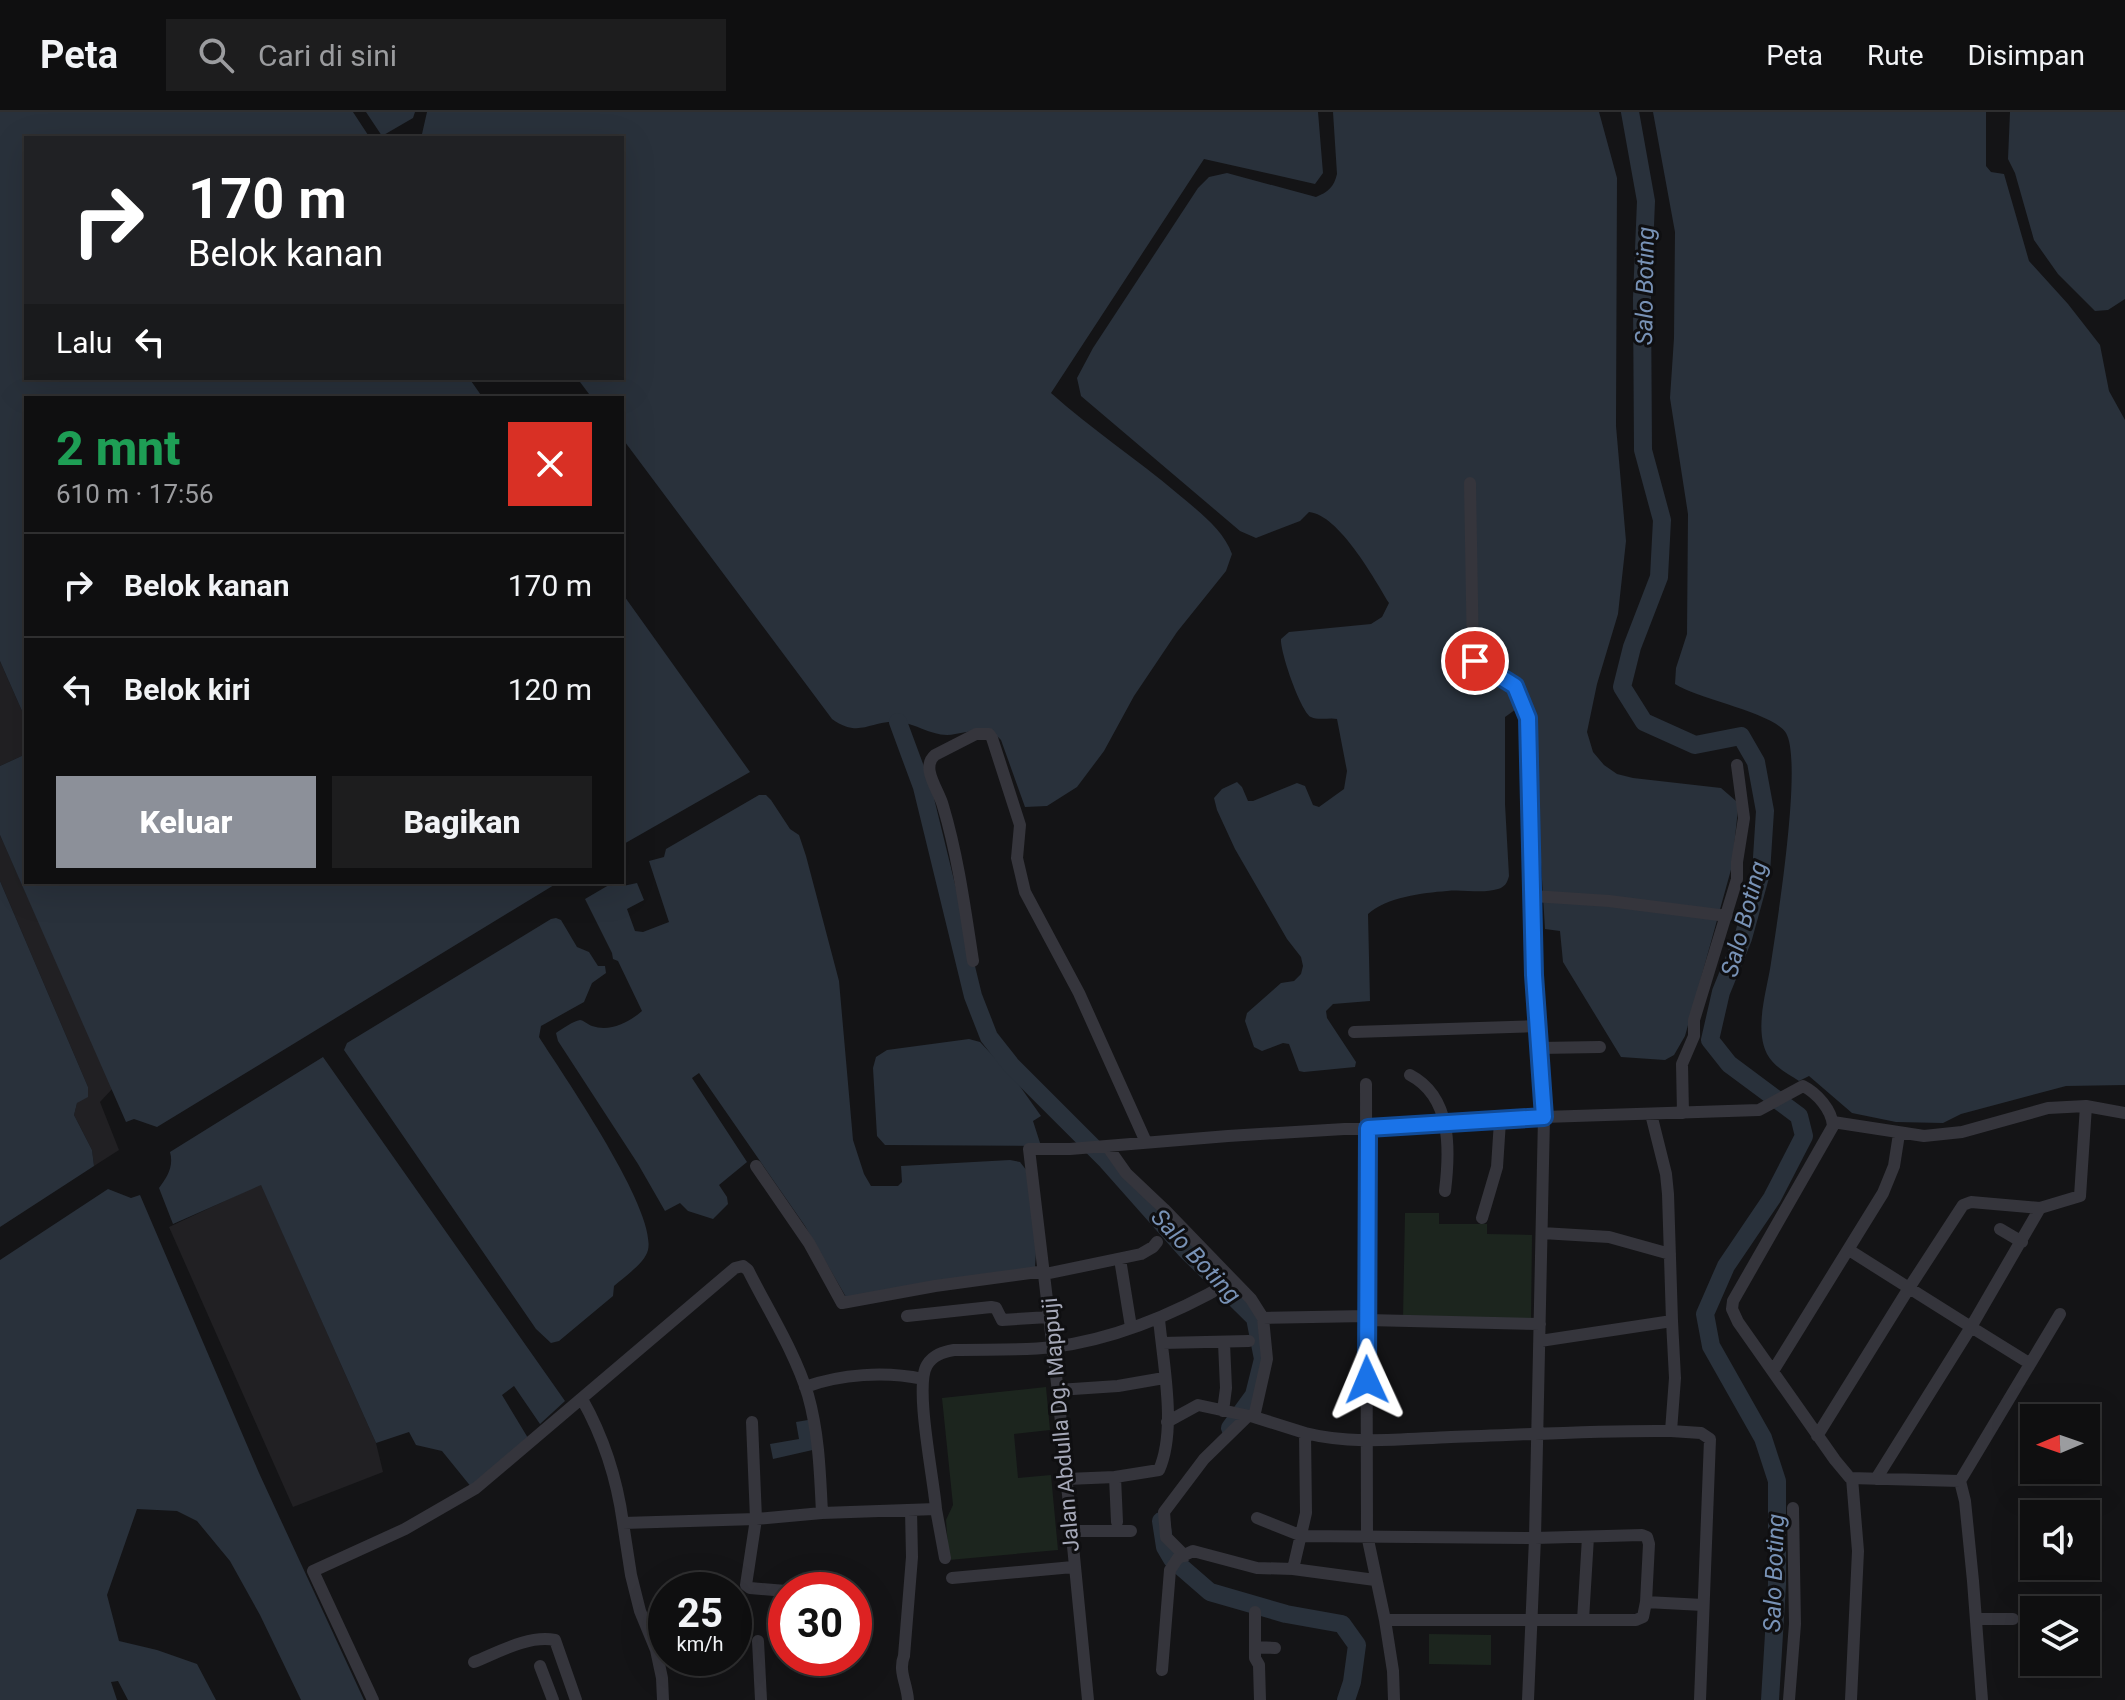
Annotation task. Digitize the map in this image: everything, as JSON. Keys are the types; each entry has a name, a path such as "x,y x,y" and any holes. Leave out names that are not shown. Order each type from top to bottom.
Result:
{"street":[{"path":"1470,483 1473,658 1515,686 1528,718 1534,975 1544,1117 1535,1538 1528,1700"},
{"path":"973,961 950,830 929,763 935,755 984,733 992,738 1020,825 1017,858 1025,892 1079,993 1146,1142"},
{"path":"1683,1113 1682,1064 1694,1036 1694,1020 1737,879 1744,826 1737,765"},
{"path":"1533,896 1609,901 1727,916"},
{"path":"1354,1032 1538,1026"},
{"path":"1539,1048 1600,1047"},
{"path":"1410,1075 1428,1087 1446,1125 1449,1163 1445,1191"},
{"path":"1366,1084 1367,1535 1385,1620 1394,1700"},
{"path":"1105,1146 1544,1117 1764,1109 1803,1086 1812,1091 1833,1122 1899,1134 1924,1136 1962,1132 2048,1108 2086,1106 2125,1113"},
{"path":"1817,1436 1963,1205 1971,1202 2040,1208 2080,1196 2086,1106"},
{"path":"1651,1114 1666,1174 1675,1378 1671,1431"},
{"path":"1482,1218 1497,1167 1500,1121"},
{"path":"1833,1122 1785,1213 1733,1301 1732,1309 1817,1436 1852,1478 1858,1551 1851,1700"},
{"path":"1773,1371 1890,1179 1899,1134"},
{"path":"1105,1146 1126,1173 1164,1209 1226,1284 1251,1299 1263,1318 1267,1359 1248,1416 1204,1459 1166,1508 1166,1537 1181,1557"},
{"name":"Jalan Abdulla Dg. Mappuji","path":"1088,1700 1058,1390 1029,1149 1105,1146"},
{"path":"756,1166 809,1243 842,1303 1120,1259 1149,1250 1157,1242"},
{"path":"1876,1479 1971,1327 2040,1208"},
{"path":"2000,1229 2022,1242"},
{"path":"1542,1233 1609,1237 1670,1254"},
{"path":"1849,1250 2029,1363"},
{"path":"1120,1259 1131,1327"},
{"path":"373,1700 313,1571 405,1529 476,1488 735,1268 743,1266 748,1270 805,1387 817,1436 822,1513"},
{"path":"945,1558 936,1509 923,1379 925,1367 940,1353 954,1350 1053,1347 1131,1327 1159,1319 1226,1284"},
{"path":"907,1316 991,1307 997,1309 1002,1320 1049,1317"},
{"path":"1982,1700 1977,1619 1965,1501 1960,1481 2060,1314"},
{"path":"1263,1318 1540,1324"},
{"path":"1067,1479 1115,1477 1159,1470 1166,1446 1167,1422 1159,1319"},
{"path":"1540,1341 1672,1321"},
{"path":"1162,1343 1249,1341"},
{"path":"1224,1343 1226,1412"},
{"path":"805,1387 832,1380 893,1374 923,1379"},
{"path":"1058,1390 1164,1378"},
{"path":"582,1399 610,1461 637,1599 656,1650 663,1700"},
{"path":"1167,1422 1195,1405 1327,1438 1368,1441 1671,1431 1705,1434 1710,1439 1700,1700"},
{"path":"752,1422 756,1519 746,1585 768,1590"},
{"path":"1293,1569 1302,1536 1307,1491 1305,1433"},
{"path":"1115,1477 1117,1522"},
{"path":"1852,1478 1960,1481"},
{"path":"1789,1700 1795,1624 1793,1508"},
{"path":"623,1523 936,1509"},
{"path":"908,1700 907,1683 900,1664 904,1656 912,1557 911,1510"},
{"path":"1257,1518 1302,1536 1647,1537 1650,1554 1646,1602 1643,1617 1636,1620 1385,1620"},
{"path":"1071,1531 1131,1531"},
{"path":"1583,1620 1588,1537"},
{"path":"1162,1670 1170,1570 1181,1557 1193,1551 1249,1566 1375,1580"},
{"path":"952,1578 1073,1567"},
{"path":"1646,1602 1703,1605"},
{"path":"1255,1612 1255,1661 1259,1665 1260,1700"},
{"path":"1977,1619 2013,1619"},
{"path":"474,1662 529,1641 555,1640 576,1700"},
{"path":"758,1641 761,1700"},
{"path":"1255,1647 1275,1648"},
{"path":"540,1666 553,1700"}],"shaded area":[{"path":"0,112 353,112 369,136 24,136 24,380 470,380 482,396 24,396 24,715 0,661"},
{"path":"366,112 415,112 413,118 382,136"},
{"path":"427,112 1318,112 1323,173 1315,184 1204,159 1051,393 1202,514 1223,536 1232,554 1226,571 1177,632 1134,696 1104,751 1077,787 1047,806 1025,807 1001,740 989,731 947,735 898,722 850,728 832,719 624,441 624,396 590,396 578,380 624,380 624,136 422,134"},
{"path":"1333,112 1599,112 1617,178 1616,426 1626,541 1618,614 1597,684 1587,732 1593,752 1617,774 1721,788 1736,801 1738,809 1732,866 1685,1036 1674,1055 1665,1060 1621,1057 1563,962 1560,931 1545,929 1536,780 1537,730 1526,702 1505,717 1509,876 1505,884 1492,890 1447,891 1405,897 1368,914 1370,1001 1333,1004 1326,1011 1327,1018 1356,1062 1355,1067 1304,1072 1299,1071 1289,1044 1283,1043 1262,1051 1254,1047 1245,1021 1247,1013 1281,983 1294,981 1301,974 1303,966 1301,957 1287,939 1235,849 1214,798 1222,789 1237,782 1248,801 1297,783 1305,786 1313,805 1319,807 1344,789 1347,771 1337,719 1314,718 1307,713 1292,681 1281,639 1289,632 1371,624 1382,617 1389,603 1355,549 1332,524 1309,512 1300,521 1256,538 1240,531 1081,396 1077,378 1093,348 1198,188 1209,177 1227,173 1316,197 1330,188 1337,174"},
{"path":"1653,112 1986,112 1986,166 1991,172 2004,174 2029,261 2100,345 2109,391 2125,420 2125,1085 2066,1086 1961,1114 1943,1123 1896,1122 1852,1113 1809,1076 1799,1081 1777,1066 1767,1054 1761,1021 1787,844 1792,776 1790,750 1786,733 1767,719 1675,684 1676,668 1687,634 1688,514 1670,398 1675,232"},
{"path":"2010,112 2125,112 2125,299 2108,310 2095,311 2058,274 2034,240 2008,159"},
{"path":"624,596 750,772 624,844"},
{"path":"0,661 24,715 24,755 0,766"},
{"path":"24,755 24,884 556,884 157,1127 134,1119 126,1122 0,835 0,766"},
{"path":"759,795 766,795 771,800 790,829 799,835 839,981 853,1140 864,1174 871,1186 898,1186 902,1182 901,1166 1020,1162 1027,1171 1035,1267 846,1297 805,1226 699,1073 692,1078 747,1162 719,1185 728,1204 713,1219 688,1211 680,1203 665,1211 558,1041 556,1033 581,1020 599,1028 612,1027 625,1023 642,1011 585,899 611,884 623,886 637,883 644,900 627,909 635,931 643,932 669,922 649,861 664,857 666,849"},
{"path":"0,835 113,1088 100,1102 119,1150 94,1166 92,1150 74,1115 77,1103 88,1087 0,881"},
{"path":"0,881 88,1087 88,1097 77,1103 74,1115 92,1150 94,1166 0,1227"},
{"path":"556,918 561,920 577,947 589,952 598,966 605,966 606,973 592,983 584,1002 541,1026 539,1037 624,1175 647,1231 648,1250 639,1265 614,1286 613,1296 559,1341 551,1343 536,1329 344,1050 347,1043"},
{"path":"969,1039 980,1042 1014,1078 1041,1116 1033,1121 1041,1146 885,1145 877,1136 873,1068 876,1057 887,1050"},
{"path":"323,1057 565,1401 540,1424 514,1386 502,1395 528,1438 472,1488 442,1451 416,1445 409,1432 376,1443 261,1185 173,1224 159,1188 170,1167 170,1152"},
{"path":"261,1184 376,1443 383,1472 293,1507 169,1227"},
{"path":"108,1189 131,1198 140,1195 259,1473 364,1700 301,1700 230,1561 197,1521 177,1511 137,1509 107,1595 119,1641 197,1664 216,1700 128,1700 118,1681 111,1682 117,1700 0,1700 0,1260"},
{"path":"1405,1213 1439,1213 1439,1224 1487,1224 1487,1234 1532,1235 1531,1321 1403,1319"},
{"path":"1046,1387 1050,1430 1014,1434 1018,1478 1051,1475 1058,1550 949,1560 946,1520 953,1505 942,1398"},
{"path":"808,1420 817,1449 773,1459 770,1444 799,1439 796,1422"},
{"path":"1429,1634 1491,1635 1491,1665 1429,1664"}],"waterway":[{"name":"Salo Boting","path":"1630,112 1646,201 1642,298 1643,450 1662,520 1659,577 1632,647 1622,687 1644,722 1695,745 1741,736 1756,762 1765,811 1761,873 1743,938 1721,992 1710,1040 1729,1064 1799,1116 1804,1136 1772,1198 1726,1266 1705,1314 1711,1346 1763,1438 1777,1481 1777,1584 1770,1700"},
{"name":"Salo Boting","path":"898,722 922,787 973,996 989,1037 1011,1065 1107,1161 1185,1249 1255,1318 1263,1359 1254,1395 1230,1428"},
{"name":"Salo Boting","path":"1161,1521 1165,1547 1172,1559 1210,1592 1286,1614 1342,1624 1357,1645 1346,1700"}],"route":[{"path":"1367,1380 1368,1128 1544,1117 1534,975 1528,718 1515,686 1475,661"}]}
